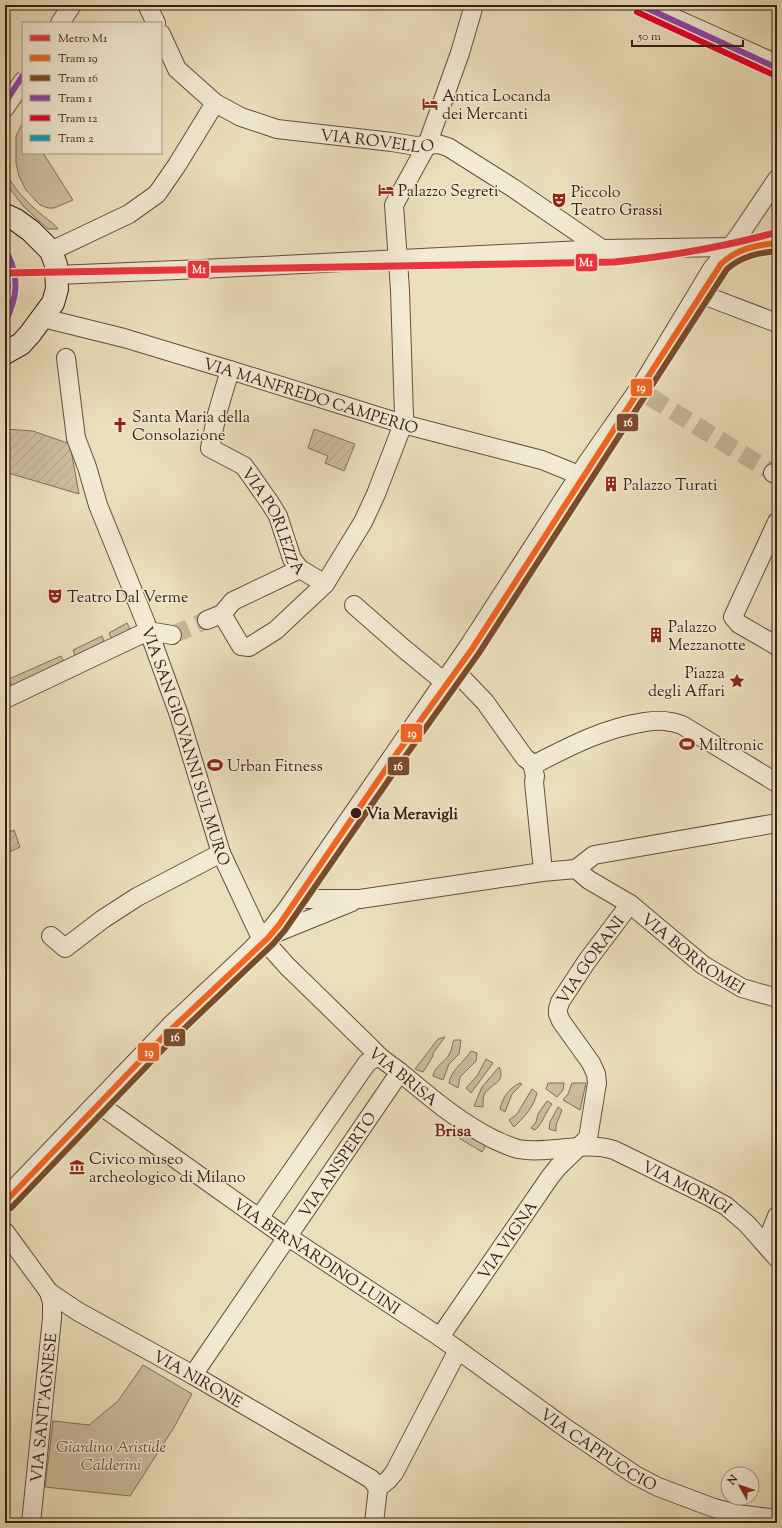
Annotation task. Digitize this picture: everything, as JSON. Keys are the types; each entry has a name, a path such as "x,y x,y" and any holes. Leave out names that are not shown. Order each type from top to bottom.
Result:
{"street":[{"path":"61,22 72,5"},
{"path":"147,5 156,22"},
{"path":"300,569 233,601 214,617 241,646 249,647 276,630 326,584 363,522 376,494 404,420 400,290 394,205 427,145 460,53 474,5"},
{"path":"645,5 777,64"},
{"name":"VIA ROVELLO","path":"162,36 177,69 215,103 241,117 277,129 416,146 438,144 448,147 514,188 602,250"},
{"path":"5,108 22,82"},
{"path":"51,252 129,214 157,194 177,165 215,103"},
{"path":"5,1198 173,1023 202,997 272,928 294,899 470,644 579,475 645,380 712,269 738,237 777,179"},
{"path":"5,363 13,349 43,318 55,298 56,275 56,265 51,252 31,231 9,212"},
{"path":"56,275 104,272 202,270 397,259 602,250 729,247"},
{"path":"698,293 777,323"},
{"name":"VIA MANFREDO CAMPERIO","path":"43,318 124,338 542,460 579,475"},
{"name":"VIA SAN GIOVANNI SUL MURO","path":"66,358 76,438 98,505 148,631 187,740 221,853 254,926 262,938"},
{"name":"VIA PORLEZZA","path":"230,370 217,414 210,448 244,466 278,516 292,559 300,569 326,584"},
{"path":"777,522 733,617 739,624 777,646"},
{"path":"354,605 403,648 444,681"},
{"path":"5,699 148,631 172,635"},
{"path":"444,681 452,677 462,678 485,702 526,758 532,762 537,763 595,735 628,725 669,721 682,725 777,783"},
{"path":"532,762 535,776 534,782 542,861"},
{"path":"294,899 360,899 542,872 576,869 594,855 777,823"},
{"path":"51,936 65,948 103,919 137,897 221,853"},
{"name":"VIA BORROMEI","path":"576,869 589,880 630,904 703,965 742,988 777,998"},
{"path":"262,938 360,899"},
{"name":"VIA GORANI","path":"579,1147 588,1138 597,1083 596,1074 586,1054 561,1021 558,1014 558,1009 560,1002 587,961 630,904"},
{"name":"VIA BRISA","path":"262,938 287,966 379,1057 400,1072 433,1100 476,1131 517,1149 532,1150 579,1147"},
{"name":"VIA ANSPERTO","path":"259,1218 367,1063 379,1057"},
{"name":"VIA ANSPERTO","path":"193,1375 400,1072"},
{"name":"VIA BERNARDINO LUINI","path":"97,1103 287,1238 296,1242 440,1337"},
{"name":"VIA MORIGI","path":"579,1147 602,1146 614,1150 708,1196 731,1210 748,1224 771,1251"},
{"name":"VIA VIGNA","path":"440,1337 550,1177 579,1147"},
{"path":"771,1251 777,1216"},
{"name":"VIA NIRONE","path":"5,1232 49,1292 77,1311 193,1375 371,1480 378,1488"},
{"path":"5,1254 26,1261"},
{"name":"VIA SANT'AGNESE","path":"30,1523 52,1318 52,1303 49,1292"},
{"name":"VIA CAPPUCCIO","path":"440,1337 567,1429 635,1474 658,1487 714,1508 737,1514 775,1514"},
{"path":"374,1523 378,1488 394,1473 458,1350"}],"green space":[{"path":"22,124 22,154 44,154 73,200 54,208 48,208 40,205 26,190 19,176 16,163 16,136"},
{"path":"5,169 11,182 20,194 58,229 48,229 24,207 5,181"},
{"path":"5,257 12,278 12,292 9,306 5,313"},
{"path":"5,429 33,431 70,444 79,494 5,472"},
{"path":"314,429 355,444 344,471 325,463 328,456 308,448"},
{"path":"127,623 131,631 112,640 109,633"},
{"path":"102,636 105,644 76,658 73,650"},
{"path":"61,656 65,663 12,686 9,679"},
{"path":"14,830 20,847 5,854 5,834"},
{"path":"445,1037 433,1053 433,1056 423,1072 415,1069 438,1039"},
{"path":"454,1040 461,1040 459,1054 449,1064 443,1080 433,1076 436,1069 450,1053"},
{"path":"471,1051 477,1053 476,1061 460,1077 458,1088 449,1083 450,1078"},
{"path":"486,1059 493,1063 471,1093 466,1088 477,1076"},
{"path":"499,1067 501,1077 486,1091 483,1099 483,1107 474,1106 482,1087"},
{"path":"520,1083 522,1084 512,1094 505,1112 500,1109 507,1094 512,1088"},
{"path":"548,1083 564,1083 563,1090 557,1097 546,1089"},
{"path":"572,1083 586,1083 580,1110 563,1100 568,1094"},
{"path":"532,1089 537,1093 534,1103 525,1116 514,1127 509,1120 517,1114"},
{"path":"547,1101 552,1104 548,1111 535,1130 531,1128 536,1122 538,1114"},
{"path":"558,1107 562,1110 556,1125 556,1131 549,1129 550,1122"},
{"path":"463,1132 486,1145 482,1152 459,1138"},
{"name":"Giardino Aristide Calderini","path":"143,1365 192,1394 173,1429 130,1496 45,1487 53,1421 89,1425 118,1401"}],"tunnel":[{"path":"650,397 773,473"},
{"path":"172,635 207,620"}],"metro line":[{"name":"M1","path":"5,273 615,262 697,250 777,232"}],"tram line":[{"name":"1","path":"640,5 777,68"},
{"name":"12","path":"637,12 774,75"},
{"name":"1","path":"5,103 22,77"},
{"name":"19","path":"5,1202 162,1038 268,938 279,925 390,763 472,649 721,264 740,251 761,245 777,243"},
{"name":"1","path":"5,249 13,268 16,286 13,304 5,323"},
{"name":"16","path":"11,1208 168,1044 273,944 285,930 479,653 727,269 744,258 777,251"},
{"name":"2","path":"5,267 8,286 5,302"}],"place":[{"name":"Antica Locanda dei Mercanti","path":"430,104"},
{"name":"Palazzo Segreti","path":"386,190"},
{"name":"Piccolo Teatro Grassi","path":"559,200"},
{"name":"Santa Maria della Consolazione","path":"120,425"},
{"name":"Palazzo Turati","path":"611,484"},
{"name":"Teatro Dal Verme","path":"55,596"},
{"name":"Palazzo Mezzanotte","path":"656,635"},
{"name":"Piazza degli Affari","path":"737,681"},
{"name":"Miltronic","path":"687,744"},
{"name":"Urban Fitness","path":"215,765"},
{"name":"Via Meravigli","path":"356,813"},
{"name":"Civico museo archeologico di Milano","path":"77,1167"}],"district":[{"name":"Brisa","path":"453,1130"}]}
